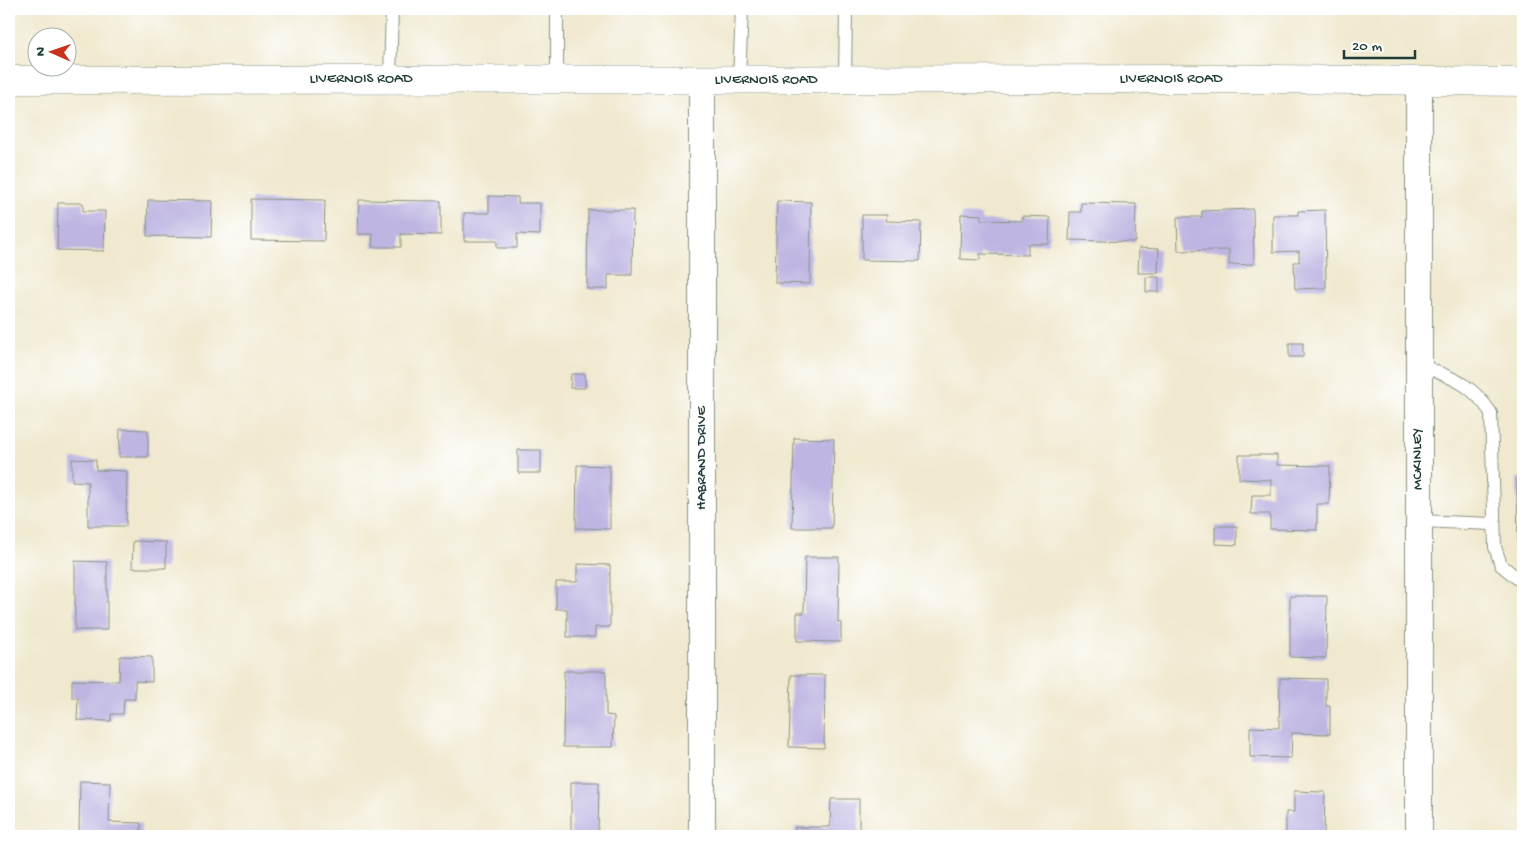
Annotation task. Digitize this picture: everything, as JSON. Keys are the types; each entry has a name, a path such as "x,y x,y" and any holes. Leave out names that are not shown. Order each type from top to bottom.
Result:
{"main road":[{"name":"LIVERNOIS ROAD","path":"9,80 390,79 1523,82"}],"street":[{"name":"HABRAND DRIVE","path":"702,80 702,836"},
{"name":"MCKINLEY","path":"1419,81 1417,364 1419,836"}],"lane":[{"path":"390,79 392,9"},
{"path":"557,9 557,80"},
{"path":"739,80 742,9"},
{"path":"845,80 846,9"},
{"path":"1417,364 1461,382 1480,396 1491,413 1492,524 1495,547 1501,565 1523,583"},
{"path":"1419,521 1492,524"}],"building":[{"path":"489,196 518,197 518,203 540,203 540,235 517,234 517,248 497,248 497,241 464,241 464,213 489,213"},
{"path":"251,199 325,200 324,241 251,240"},
{"path":"148,200 212,201 211,237 147,236"},
{"path":"359,200 441,201 441,235 401,234 401,247 372,247 373,234 358,234"},
{"path":"777,201 811,202 810,284 775,283"},
{"path":"58,203 83,203 83,211 105,211 104,251 57,250"},
{"path":"1081,203 1136,204 1135,242 1069,240 1070,212 1081,212"},
{"path":"1253,209 1254,264 1229,265 1229,250 1178,251 1177,217 1202,217 1202,211"},
{"path":"588,210 633,210 632,275 608,275 608,289 587,289"},
{"path":"1325,210 1326,288 1295,289 1294,262 1299,262 1299,251 1273,252 1273,215 1298,215 1298,211"},
{"path":"961,214 981,215 981,220 1022,221 1022,216 1050,217 1049,244 1028,244 1028,255 980,254 980,260 960,259"},
{"path":"862,215 887,215 886,221 921,222 920,261 862,260"},
{"path":"1139,248 1159,249 1158,273 1138,273"},
{"path":"1146,277 1159,277 1159,292 1146,292"},
{"path":"1289,343 1303,343 1303,357 1289,357"},
{"path":"571,374 585,374 585,388 570,388"},
{"path":"120,429 148,430 148,457 119,457"},
{"path":"794,438 834,439 832,528 792,528"},
{"path":"518,450 541,450 541,473 518,473"},
{"path":"1239,455 1277,455 1277,465 1330,466 1329,504 1317,504 1317,530 1270,529 1270,514 1251,514 1252,495 1271,495 1271,480 1239,479"},
{"path":"72,459 96,460 96,470 127,471 126,526 88,526 88,482 72,481"},
{"path":"577,465 610,466 610,529 576,528"},
{"path":"1517,478 1523,478 1523,555 1518,555"},
{"path":"1215,526 1237,526 1237,545 1215,544"},
{"path":"133,541 166,542 166,568 132,568"},
{"path":"805,557 839,557 838,622 841,623 841,642 797,641 797,613 804,613"},
{"path":"75,561 107,562 107,630 75,630"},
{"path":"577,564 610,565 610,627 595,627 595,637 567,637 567,609 556,609 556,582 577,582"},
{"path":"1290,596 1327,596 1326,658 1290,657"},
{"path":"120,656 152,657 152,682 135,681 135,699 124,699 123,714 111,714 111,721 77,720 78,698 72,698 72,680 119,681"},
{"path":"564,671 606,671 606,715 614,716 613,747 563,747"},
{"path":"791,675 825,675 824,748 789,747"},
{"path":"1280,678 1326,679 1326,706 1330,706 1330,734 1292,733 1291,758 1250,757 1250,727 1279,728"},
{"path":"80,781 110,782 109,822 141,823 141,836 79,836"},
{"path":"571,782 599,782 598,836 571,836"},
{"path":"1294,791 1325,792 1324,835 1282,836 1282,833 1286,833 1286,812 1294,812"},
{"path":"831,799 859,799 859,836 795,836 795,827 830,827"}]}
